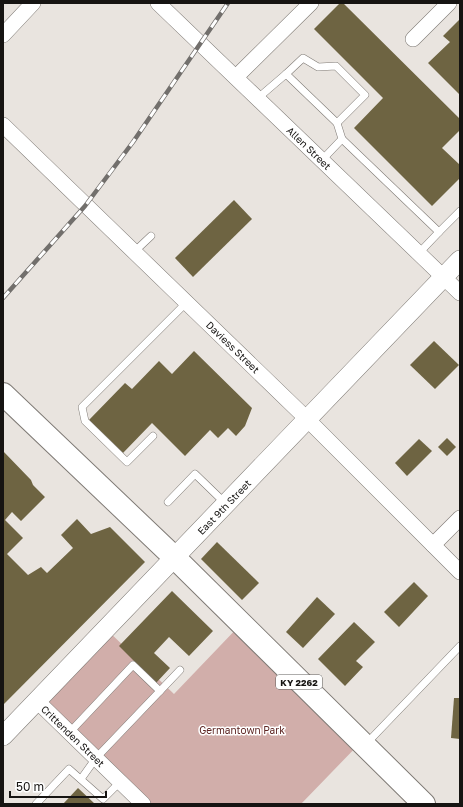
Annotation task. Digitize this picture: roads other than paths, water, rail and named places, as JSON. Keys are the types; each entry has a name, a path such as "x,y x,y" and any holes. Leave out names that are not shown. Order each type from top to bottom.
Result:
{"main road":[{"name":"KY 2262","path":"3,394 175,558 424,804"}],"street":[{"path":"3,35 34,3"},
{"name":"Allen Street","path":"158,3 460,293"},
{"path":"236,77 311,3"},
{"path":"413,39 448,3"},
{"name":"Daviess Street","path":"3,125 308,420 460,572"},
{"name":"East 9th Street","path":"3,736 460,260"},
{"path":"433,545 460,518"},
{"name":"Crittenden Street","path":"37,701 143,804"}],"lane":[{"path":"258,98 303,58 318,67 336,66 365,95 337,123"},
{"path":"286,74 337,123 342,139 439,232"},
{"path":"322,160 342,139"},
{"path":"419,253 460,211"},
{"path":"134,252 150,236"},
{"path":"153,436 127,462 85,421 82,408 186,303"},
{"path":"168,502 195,474 226,504"},
{"path":"364,746 460,646"},
{"path":"69,732 133,665 160,691"},
{"path":"81,779 96,758 180,670"},
{"path":"36,804 69,769 103,799 120,782"}],"railway":[{"path":"3,298 85,206 133,142 228,3"}],"park label":[{"name":"Germantown Park","path":"242,730"}]}
